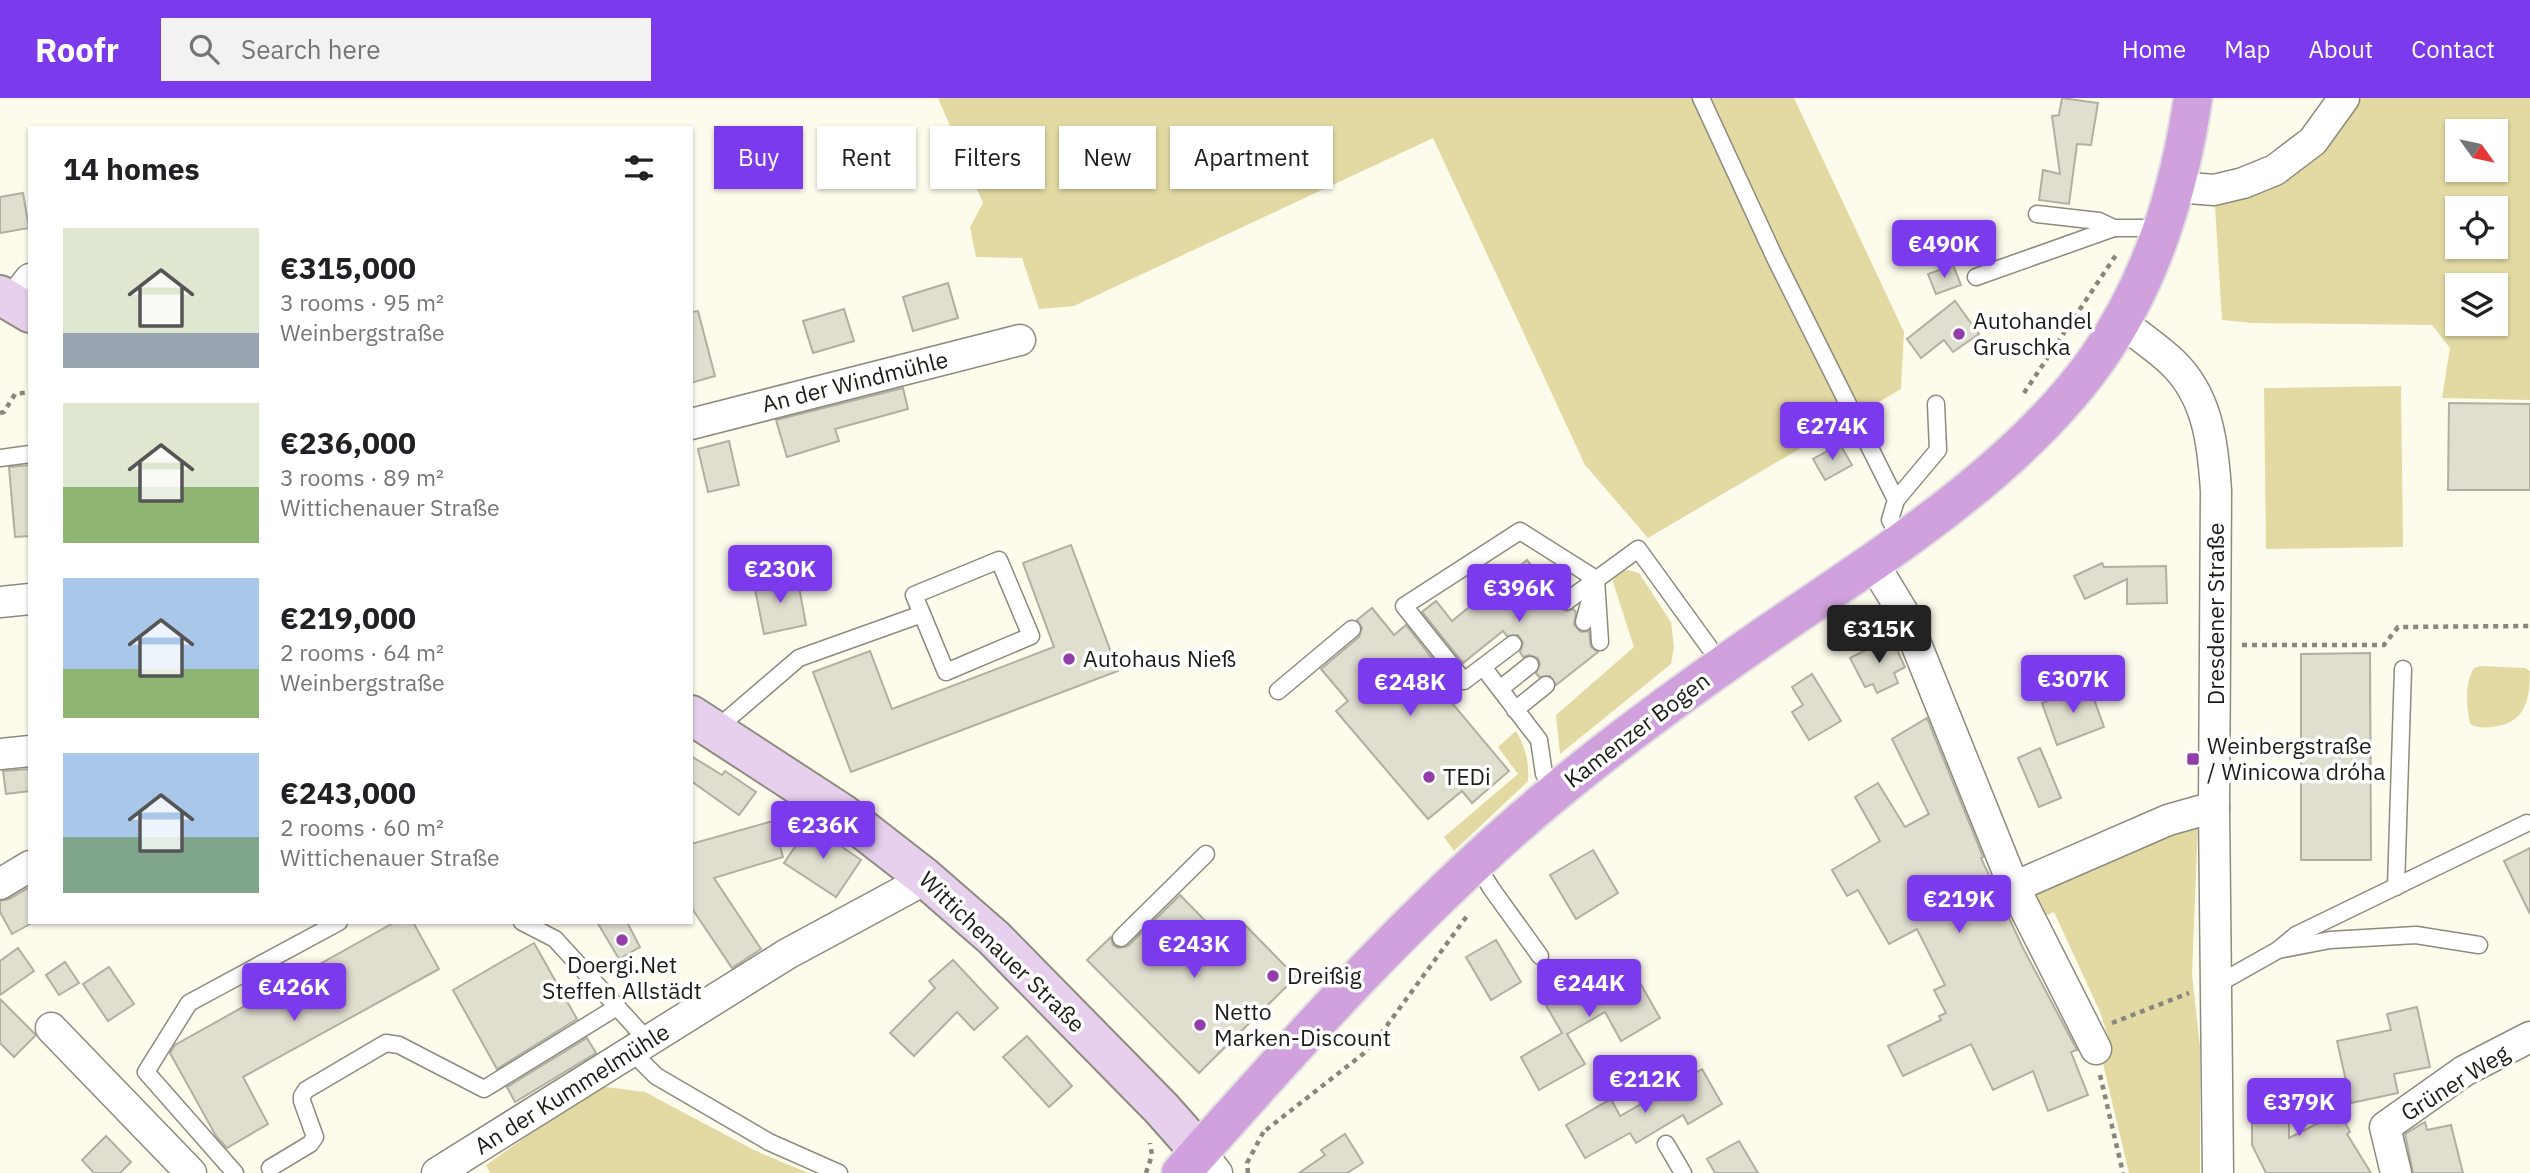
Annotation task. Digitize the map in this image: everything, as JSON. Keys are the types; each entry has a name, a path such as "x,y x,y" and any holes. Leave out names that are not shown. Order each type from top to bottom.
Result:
{"main road":[{"path":"2121,321 2149,228 2176,187 2185,152 2193,98"},
{"name":"Kamenzer Bogen","path":"1199,1166 1331,1008 1406,930 1483,875 1551,796 1602,754 1721,666 1888,552 2015,450 2060,404 2096,361 2121,321"},
{"name":"Wittichenauer Straße","path":"703,723 843,814 924,877 994,938 1162,1109 1199,1166"}],"street":[{"path":"2176,187 2214,190 2243,183 2275,170 2313,141 2344,98"},
{"name":"Dresdener Straße","path":"2121,321 2173,363 2196,391 2208,423 2216,491 2214,807 2218,1173"},
{"name":"An der Windmühle","path":"693,423 1020,340"},
{"path":"1888,552 1904,614 2014,887 2092,1041"},
{"path":"0,602 28,599"},
{"path":"0,754 28,751"},
{"path":"2014,887 2168,820 2214,807"},
{"path":"0,884 28,867"},
{"name":"An der Kummelmühle","path":"437,1173 787,954 911,887 924,877"},
{"path":"51,1028 186,1171"},
{"name":"Grüner Weg","path":"2396,1173 2385,1127 2464,1072 2530,1037"}],"lane":[{"path":"1701,98 1774,258 1896,500"},
{"path":"2037,214 2099,221 2114,228"},
{"path":"1976,277 2114,228 2149,228"},
{"path":"1888,552 1890,520 1896,500 1938,450 1936,404"},
{"path":"0,458 28,454"},
{"path":"1513,644 1464,681 1404,606 1520,531 1595,579"},
{"path":"1567,601 1637,549 1709,648"},
{"path":"999,560 1031,636 946,671 922,614 914,595 999,560"},
{"path":"1584,622 1595,579"},
{"path":"1595,579 1600,642"},
{"path":"703,723 799,658 922,614"},
{"path":"1278,691 1352,629"},
{"path":"1500,689 1530,665"},
{"path":"1483,667 1539,740 1544,774"},
{"path":"2396,887 2403,669"},
{"path":"1516,710 1546,685"},
{"path":"2216,985 2278,950 2296,934 2527,823"},
{"path":"1121,938 1206,854"},
{"path":"1483,875 1540,956"},
{"path":"235,1173 146,1072 189,1003 335,924"},
{"path":"526,924 555,939 617,1007 656,1076 769,1142 839,1173"},
{"path":"2278,950 2330,940 2416,935 2479,944"},
{"path":"269,1171 310,1144 315,1137 302,1101 306,1090 386,1043 399,1045 484,1088 617,1007"},
{"path":"1666,1144 1683,1173"}],"path":[{"path":"2024,395 2149,228"},
{"path":"0,413 4,412 15,394 28,392"},
{"path":"2217,645 2384,645 2398,627 2530,626"},
{"path":"1266,1130 1371,1045 1447,942 1483,875"},
{"path":"2123,1173 2092,1041 2216,985"}],"shaded area":[{"path":"938,98 1794,98 1904,332 1901,389 1648,538 1585,465 1433,138 1333,185 1333,126 1170,126 1170,189 1324,189 1074,306 1039,309 1022,258 976,257 970,227 983,203 977,189 1045,189 1045,126 950,126"},
{"path":"2345,98 2530,98 2530,400 2442,398 2450,348 2432,325 2253,323 2222,320 2214,190 2243,183"},
{"path":"2401,386 2403,547 2266,549 2264,388"},
{"path":"1619,571 1639,573 1671,622 1674,647 1671,664 1560,754 1556,715 1634,647 1613,582 1614,575"},
{"path":"2474,668 2525,668 2530,671 2527,701 2518,716 2511,721 2485,728 2470,724 2467,703 2469,681"},
{"path":"1516,731 1526,755 1528,781 1454,851 1444,837 1518,774 1498,747"},
{"path":"2198,824 2192,974 2200,1047 2200,1173 2129,1173 2101,1055 2111,1045 2100,1012 2054,912 2039,919 2032,893 2161,834"},
{"path":"598,1086 645,1092 756,1151 808,1173 490,1173 486,1165"}],"building":[{"path":"2062,98 2098,103 2091,145 2077,144 2069,204 2039,200 2043,170 2060,174 2052,116 2059,115"},
{"path":"23,193 28,228 0,233 0,197"},
{"path":"1953,265 1961,285 1936,294 1928,274"},
{"path":"948,283 958,318 913,331 903,297"},
{"path":"1955,301 1979,334 1953,352 1944,340 1921,358 1907,339"},
{"path":"844,309 854,341 813,353 803,321"},
{"path":"698,311 715,376 693,382 693,312"},
{"path":"903,388 908,409 835,429 839,441 787,457 776,420"},
{"path":"2449,403 2530,404 2530,490 2448,490"},
{"path":"729,441 739,485 708,492 698,449"},
{"path":"1840,444 1852,465 1825,480 1813,459"},
{"path":"28,465 28,536 15,537 9,467"},
{"name":"Autohaus Nieß","path":"1071,545 1118,671 851,772 813,672 870,651 892,709 1054,647 1023,563"},
{"path":"1527,560 1548,586 1552,583 1560,593 1557,601 1559,608 1567,611 1573,609 1576,612 1574,625 1581,632 1589,631 1591,647 1598,652 1556,685 1550,676 1539,677 1536,673 1540,664 1538,658 1529,655 1523,657 1520,652 1523,643 1518,635 1507,636 1503,631 1463,663 1422,612 1436,601 1452,621"},
{"path":"2102,563 2104,567 2166,566 2167,603 2127,604 2127,579 2085,599 2074,576"},
{"path":"797,576 806,625 764,634 754,584"},
{"path":"1372,608 1394,635 1406,625 1446,676 1436,684 1509,771 1472,803 1462,791 1428,819 1336,711 1348,701 1321,669 1359,637 1362,628 1357,620"},
{"path":"1891,637 1905,667 1894,673 1898,683 1877,693 1873,684 1865,687 1850,658"},
{"path":"2370,653 2371,860 2301,860 2301,654"},
{"path":"1812,674 1841,721 1809,740 1792,712 1803,705 1792,687"},
{"path":"2089,685 2104,727 2057,745 2042,703"},
{"path":"1927,718 1983,857 1981,858 2023,948 2077,1050 2071,1052 2088,1095 2048,1111 2033,1071 1993,1090 1971,1044 1903,1076 1888,1046 1941,1020 1939,1016 1946,1013 1934,990 1945,985 1917,929 1889,944 1858,890 1847,896 1832,870 1880,841 1855,797 1878,783 1905,827 1929,814 1892,739"},
{"path":"2040,748 2061,798 2039,807 2018,758"},
{"path":"693,757 722,775 725,771 756,792 739,815 693,782"},
{"path":"28,769 28,791 6,794 3,771"},
{"path":"773,821 783,857 714,878 761,949 732,968 693,910 693,843"},
{"path":"810,825 861,860 836,897 784,863"},
{"path":"2530,848 2530,914 2504,861"},
{"path":"1593,850 1618,893 1576,919 1550,875"},
{"path":"28,888 30,924 12,934 0,912 0,901"},
{"name":"Netto Marken-Discount","path":"1180,895 1225,941 1243,923 1296,977 1199,1073 1087,960 1111,937 1113,945 1118,948 1128,946"},
{"path":"391,924 414,924 439,969 243,1077 268,1124 227,1148 216,1136 170,1053 175,1045"},
{"name":"Doergi.Net Steffen Allstädt","path":"598,924 628,924 640,947 619,959"},
{"path":"1496,940 1521,982 1491,1000 1466,957"},
{"path":"534,943 577,1019 497,1069 453,990"},
{"path":"18,948 34,971 0,995 0,961"},
{"path":"953,960 998,1008 974,1030 957,1012 914,1056 890,1033 935,988 929,981"},
{"path":"1627,960 1660,1018 1621,1041 1605,1012 1567,1034 1585,1064 1539,1090 1521,1057 1562,1033 1539,993 1561,981 1569,994"},
{"path":"65,962 79,983 59,995 46,975"},
{"path":"109,967 134,1004 108,1021 83,984"},
{"path":"0,999 36,1035 14,1057 0,1043"},
{"path":"2417,1007 2430,1067 2394,1074 2398,1093 2351,1103 2337,1041 2391,1030 2387,1014"},
{"path":"1027,1036 1072,1086 1049,1107 1003,1057"},
{"path":"587,1038 596,1053 515,1102 507,1087"},
{"path":"1702,1069 1722,1104 1688,1124 1683,1115 1636,1143 1630,1133 1585,1158 1566,1125 1611,1099 1620,1116"},
{"path":"2252,1083 2289,1083 2289,1138 2340,1112 2350,1132 2347,1134 2371,1173 2266,1173 2252,1145"},
{"path":"2425,1122 2427,1130 2451,1125 2463,1173 2413,1173 2405,1134"},
{"path":"1345,1134 1363,1163 1347,1173 1299,1173 1325,1155 1321,1150"},
{"path":"106,1136 131,1162 120,1173 94,1173 82,1160"},
{"path":"1739,1141 1758,1173 1715,1173 1707,1159"}],"place":[{"name":"Autohandel Gruschka","path":"1959,334"},
{"name":"Autohaus Nieß","path":"1069,659"},
{"name":"Weinbergstraße / Winicowa dróha","path":"2193,759"},
{"name":"TEDi","path":"1429,777"},
{"name":"Doergi.Net Steffen Allstädt","path":"622,940"},
{"name":"Dreißig","path":"1273,976"},
{"name":"Netto Marken-Discount","path":"1200,1025"}]}
